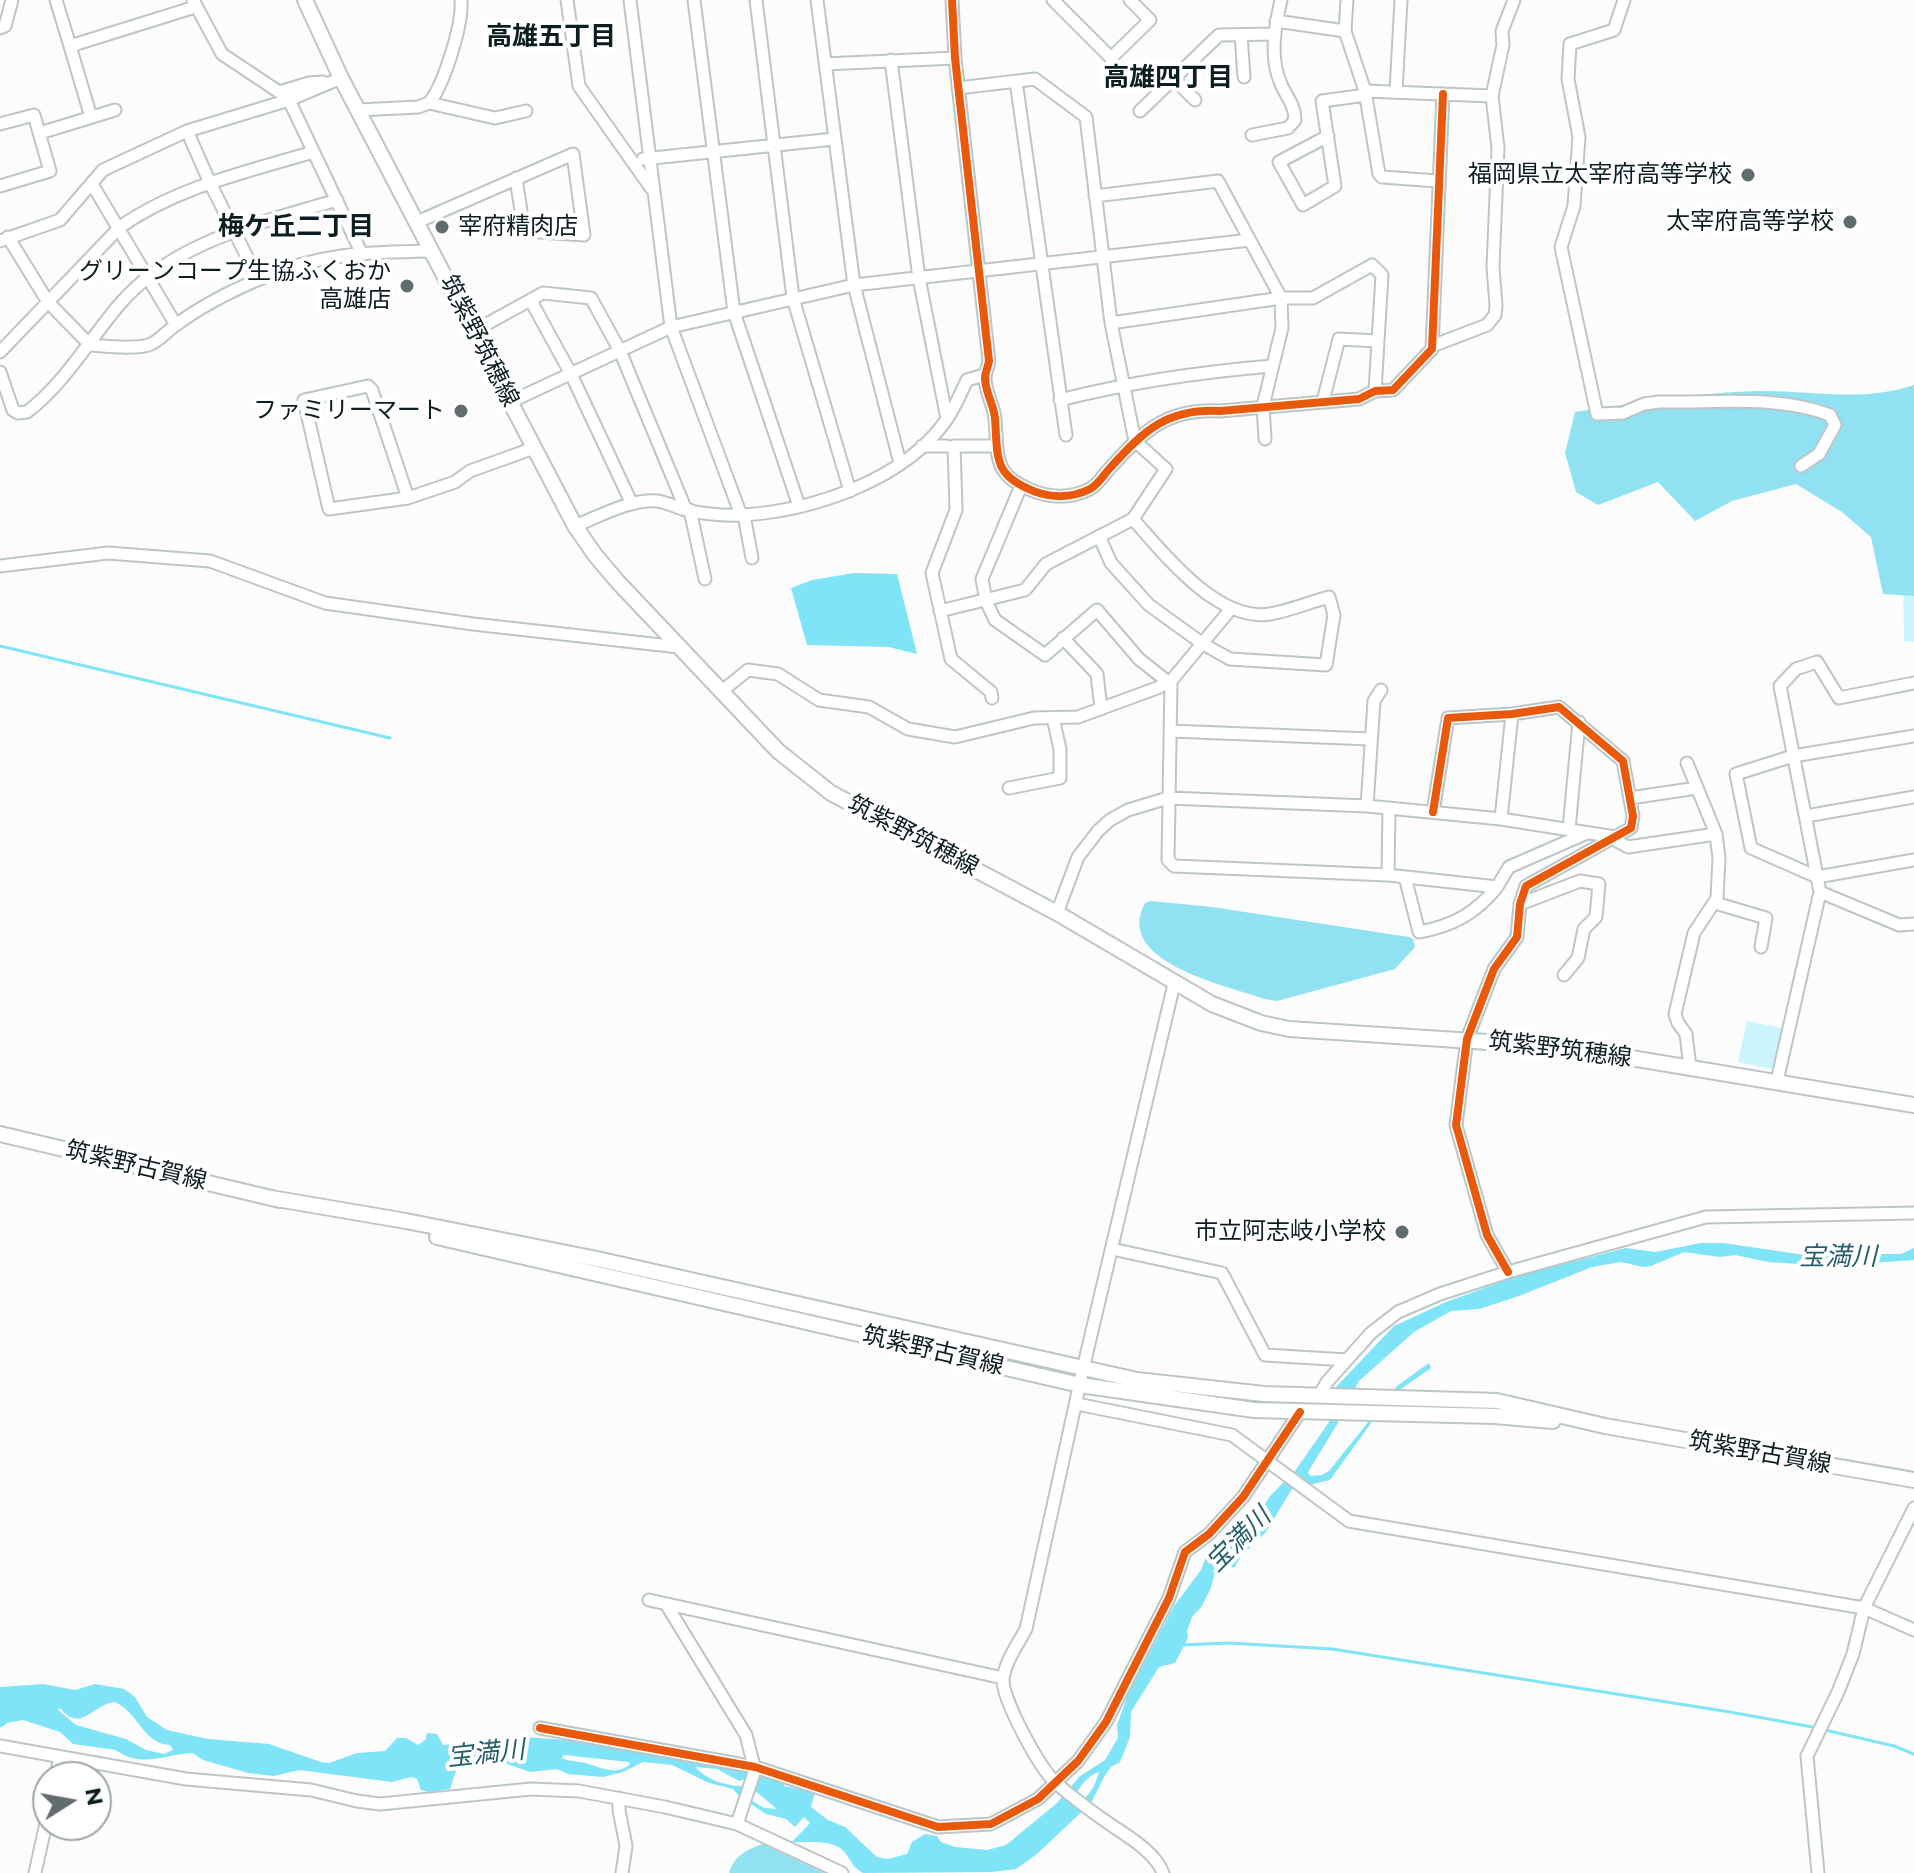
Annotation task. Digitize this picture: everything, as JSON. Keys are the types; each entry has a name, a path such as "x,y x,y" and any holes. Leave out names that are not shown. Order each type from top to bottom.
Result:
{"main road":[{"name":"筑紫野筑穂線","path":"305,0 338,80 359,110 575,526 595,555 778,751 831,793 1057,913 1174,984 1212,1004 1261,1023 1289,1029 1565,1047 1914,1105"},
{"name":"筑紫野古賀線","path":"0,1134 1080,1385 1192,1403 1300,1412 1323,1401 1497,1401 1605,1426 1914,1480"},
{"name":"筑紫野古賀線","path":"271,1198 406,1221 612,1263 1137,1380 1323,1401 1390,1412 1494,1416 1605,1426"}],"street":[{"path":"0,28 5,26 12,0"},
{"path":"56,0 91,117"},
{"path":"429,103 460,26 461,0"},
{"path":"567,0 579,86 652,190"},
{"path":"630,0 671,327 742,515 752,558"},
{"path":"694,0 734,312 799,506"},
{"path":"756,0 793,298 850,491"},
{"path":"817,0 854,285 900,463"},
{"path":"952,0 958,88 989,361 984,375 995,417 995,446 1004,470 1021,486 1050,495 1077,494 1094,487 1152,426 1177,414 1203,409 1220,411 1359,399 1375,391 1393,390 1432,349 1443,94"},
{"path":"1053,0 1111,58 1150,20 1130,0"},
{"path":"1252,135 1288,128 1295,120 1293,105 1279,81 1273,34 1281,0"},
{"path":"1347,0 1345,31 1365,93 1379,174 1382,177 1438,181"},
{"path":"1396,91 1401,0"},
{"path":"1432,346 1487,325 1495,315 1493,267 1498,148 1492,96 1503,45 1502,31 1514,0"},
{"path":"1624,0 1614,30 1570,44 1568,79 1579,137 1574,206 1561,247 1597,414 1623,413 1644,404 1659,402 1774,404 1812,408 1830,415 1835,425 1819,454 1801,466"},
{"path":"70,46 194,3 222,54 279,92 309,83 338,80"},
{"path":"1276,21 1345,31"},
{"path":"1140,111 1219,35 1273,34"},
{"path":"1241,35 1244,77"},
{"path":"825,64 955,58"},
{"path":"891,60 919,278 947,419"},
{"path":"940,611 1025,590 1046,564 1133,519 1166,469 1135,441 1122,384 1102,258 1086,117 1035,79 958,88"},
{"path":"338,80 289,100 187,131 103,170 60,220 4,239 48,302 90,345 150,346 176,325 221,297 258,279 323,257 361,252 432,251"},
{"path":"1175,80 1195,100"},
{"path":"1016,81 1066,435"},
{"path":"1328,136 1279,162 1303,205 1335,186 1328,136 1322,101 1396,91 1492,96"},
{"path":"289,100 361,252"},
{"path":"359,110 418,107 429,103 495,118 526,111"},
{"path":"40,133 115,110"},
{"path":"0,124 34,115 50,171 0,186"},
{"path":"187,131 258,279"},
{"path":"632,161 775,143 834,139"},
{"path":"0,352 120,227 154,206 210,183 313,152"},
{"path":"417,222 516,178 573,154 584,235 524,231 516,178"},
{"path":"1095,196 1218,181 1281,298 1282,328 1263,406 1265,439"},
{"path":"92,184 176,325"},
{"path":"0,372 13,410 22,413 35,406 90,345 119,305 162,265 235,231 337,200"},
{"path":"510,402 671,327 793,298 854,285 1250,240"},
{"path":"1111,323 1281,298 1313,298 1372,265 1382,275 1375,391"},
{"path":"474,331 543,293 591,298 620,351 688,510 705,579"},
{"path":"531,301 571,374 632,504"},
{"path":"1323,401 1339,339 1378,341"},
{"path":"1060,400 1122,384 1200,372 1272,366"},
{"path":"575,526 632,504 657,501 688,510 742,515 826,500 850,491 900,463 922,446 947,419 967,380 984,375"},
{"path":"408,498 372,390 368,386 304,400 329,509 408,498 455,482 470,471 534,448"},
{"path":"922,446 947,446"},
{"path":"992,698 991,692 951,659 932,573 956,510 954,446 995,446"},
{"path":"1021,486 982,579 986,601 995,620 1045,655 1097,610 1139,659 1170,681"},
{"path":"1099,536 1111,563 1149,605 1203,644 1230,659 1326,665 1334,615 1329,597 1270,614 1230,610 1176,567 1133,519"},
{"path":"0,566 108,553 210,561 325,603 473,624 679,647"},
{"path":"722,691 748,670 778,674 819,700 869,707 908,729 955,737 1034,718 1078,717 1129,700 1170,681 1230,610"},
{"path":"1063,638 1097,674 1101,709"},
{"path":"1777,1081 1820,892 1780,686 1796,669 1817,662 1839,698 1914,683"},
{"path":"1170,681 1168,860 1174,866 1388,875 1497,887"},
{"path":"1367,806 1374,701 1381,690"},
{"path":"1433,812 1448,718 1559,707 1623,761 1633,823 1626,832 1526,886 1520,904 1517,937 1494,969 1467,1039 1456,1125 1487,1235 1508,1272"},
{"path":"1501,819 1512,714"},
{"path":"1009,788 1060,778 1060,749 1053,718"},
{"path":"1569,829 1579,722"},
{"path":"1171,731 1370,739"},
{"path":"1914,736 1793,756 1736,774 1751,848 1817,877 1914,860"},
{"path":"1687,763 1716,834 1719,858 1715,903 1694,933 1675,1014 1686,1034 1690,1068"},
{"path":"1630,798 1697,788"},
{"path":"1806,816 1914,797"},
{"path":"1057,913 1078,857 1098,831 1128,810 1168,798 1367,806 1501,819 1588,832 1614,838 1628,847 1716,834"},
{"path":"1388,875 1389,808"},
{"path":"1405,877 1419,932 1442,928 1482,905 1509,867 1588,832"},
{"path":"1520,904 1580,881 1599,884 1596,917 1584,929 1578,958 1564,975"},
{"path":"1820,892 1899,925 1914,924"},
{"path":"1715,903 1766,918 1761,947"},
{"path":"1163,1873 1154,1859 1058,1784 1013,1714 1003,1678 1026,1629 1083,1369 1174,984"},
{"path":"1323,1401 1327,1382 1371,1333 1398,1312 1440,1294 1508,1272 1706,1217 1914,1213"},
{"path":"1112,1249 1222,1273 1265,1355 1347,1360"},
{"path":"1077,1404 1232,1435 1349,1521 1864,1608 1914,1630"},
{"path":"540,1728 755,1768 938,1827 991,1824 1038,1799 1058,1784 1078,1761 1106,1722 1169,1598 1185,1552 1209,1534 1243,1497 1270,1463 1300,1412"},
{"path":"1818,1873 1807,1756 1853,1654 1864,1608 1914,1508"},
{"path":"649,1600 1003,1678"},
{"path":"666,1604 746,1735 755,1768 738,1822"},
{"path":"0,1746 186,1779 311,1790 380,1804 531,1789 579,1791 738,1822 839,1872"},
{"path":"59,1761 60,1757"},
{"path":"619,1798 626,1846 622,1873"},
{"path":"35,1873 42,1841"}],"shaded area":[{"path":"1914,385 1914,596 1883,594 1871,537 1842,512 1796,484 1732,501 1695,521 1658,482 1598,505 1576,492 1565,453 1575,412 1711,394 1757,391 1855,395"},
{"path":"1914,487 1914,642 1904,641 1902,494"},
{"path":"1145,903 1212,907 1409,937 1413,939 1415,947 1395,969 1277,1001 1265,999 1201,978 1158,956 1145,941 1139,923"},
{"path":"1747,1021 1786,1029 1778,1065 1770,1069 1738,1062"},
{"path":"763,1844 824,1873 729,1873 742,1854"}],"water":[{"path":"854,573 897,574 917,654 889,647 807,645 791,588 812,580"},
{"name":"宝満川","path":"1701,1243 1831,1256 1861,1249 1876,1254 1901,1254 1914,1248 1914,1260 1799,1264 1684,1252 1651,1266 1621,1262 1592,1267 1479,1309 1451,1311 1414,1332 1359,1381 1308,1472 1310,1476 1329,1471 1397,1386 1429,1363 1431,1368 1401,1389 1374,1419 1330,1480 1292,1489 1266,1532 1242,1555 1234,1568 1219,1560 1210,1590 1192,1617 1188,1638 1175,1663 1159,1667 1131,1712 1130,1737 1120,1762 1111,1767 1091,1803 1037,1854 1016,1869 863,1873 835,1846 821,1842 792,1842 810,1823 804,1817 795,1827 786,1819 766,1814 733,1789 709,1783 672,1765 643,1762 603,1777 568,1774 557,1769 530,1772 493,1759 463,1764 457,1768 450,1789 428,1792 421,1790 417,1779 411,1777 392,1782 299,1770 274,1776 248,1773 203,1760 192,1753 135,1759 116,1750 73,1744 60,1732 23,1720 7,1723 0,1728 0,1687 43,1684 75,1690 95,1684 124,1689 135,1697 147,1717 167,1730 208,1739 269,1744 321,1762 329,1763 357,1753 385,1751 397,1738 406,1738 418,1745 426,1739 427,1733 437,1734 443,1745 512,1736 579,1741 740,1769 783,1782 784,1786 815,1792 811,1807 828,1820 845,1827 877,1857 888,1859 907,1854 912,1842 925,1834 937,1836 941,1842 955,1847 987,1850 1006,1845 1057,1803 1080,1776 1105,1760 1118,1738 1117,1725 1128,1694 1174,1606 1201,1570 1208,1552 1222,1540 1253,1524 1270,1496 1295,1471 1329,1422 1336,1387 1394,1326 1446,1302 1517,1276 1626,1248 1655,1252","holes":["114,1702 122,1706 146,1733 170,1745 173,1750 164,1754 146,1750 126,1739 76,1725 58,1710 60,1708 67,1715 80,1718","564,1755 630,1764 612,1770 562,1758","695,1767 717,1769 739,1781 749,1778 755,1785 739,1786 707,1777","1099,1772 1089,1793 1070,1804 1090,1777","754,1790 777,1809 764,1808 741,1794"]}],"waterway":[{"path":"0,646 390,738"},
{"path":"1180,1645 1229,1643 1332,1649 1818,1728"},
{"path":"1825,1730 1894,1746 1914,1754"}],"cycle path":[{"path":"952,0 955,58 989,361 985,383 994,414 998,455 1000,464 1012,479 1036,492 1050,495 1070,495 1090,489 1146,432 1186,413 1359,399 1375,391 1393,390 1432,349 1443,94"},
{"path":"1433,812 1448,718 1559,707 1623,761 1633,816 1631,828 1526,886 1520,904 1517,937 1494,969 1467,1039 1456,1125 1487,1235 1508,1272"},
{"path":"540,1728 755,1767 938,1827 991,1824 1038,1799 1078,1761 1106,1722 1169,1598 1185,1552 1209,1534 1243,1497 1300,1412"}],"place":[{"name":"福岡県立太宰府高等学校","path":"1748,175"},
{"name":"太宰府高等学校","path":"1850,222"},
{"name":"宰府精肉店","path":"442,227"},
{"name":"グリーンコープ生協ふくおか 高雄店","path":"407,286"},
{"name":"ファミリーマート","path":"461,411"},
{"name":"市立阿志岐小学校","path":"1402,1232"}],"district":[{"name":"高雄五丁目","path":"551,37"},
{"name":"高雄四丁目","path":"1168,78"},
{"name":"梅ケ丘二丁目","path":"296,227"}]}
